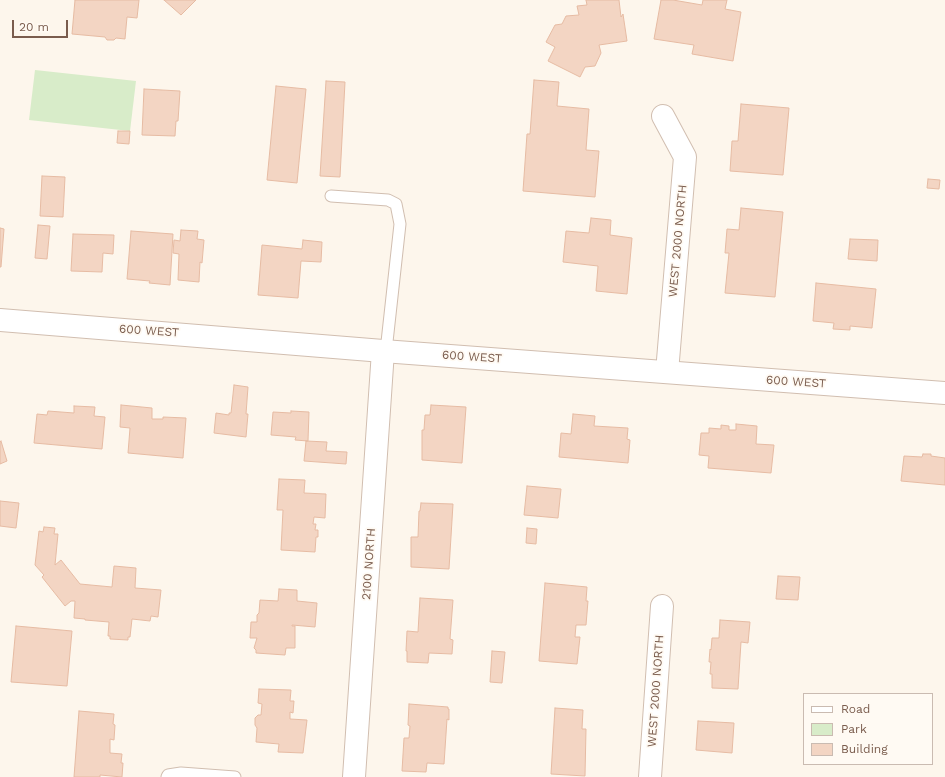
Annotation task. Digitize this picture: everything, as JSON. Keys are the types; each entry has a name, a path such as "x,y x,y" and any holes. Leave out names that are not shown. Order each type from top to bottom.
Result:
{"street":[{"name":"WEST 2000 NORTH","path":"663,116 685,157 667,372"},
{"name":"600 WEST","path":"0,320 384,351 945,393"},
{"name":"2100 NORTH","path":"354,777 384,351"},
{"name":"WEST 2000 NORTH","path":"650,777 662,606"}],"lane":[{"path":"331,196 388,200 396,204 400,224 384,351"},
{"path":"167,777 168,775 181,773 235,777"}],"green space":[{"path":"35,70 136,81 130,131 29,120"}],"building":[{"path":"75,0 139,0 137,18 127,17 125,39 116,38 114,40 107,40 105,37 72,34"},
{"path":"164,0 196,0 181,15"},
{"path":"586,0 619,0 621,17 623,14 627,41 599,45 601,53 595,66 585,67 580,77 548,61 555,47 546,42 555,25 562,24 566,16 579,15 577,6 587,5"},
{"path":"661,0 673,0 702,5 703,0 727,0 725,9 741,12 733,61 692,54 694,45 654,39"},
{"path":"534,80 559,82 557,106 589,109 586,150 599,151 595,197 523,191 527,134 530,134"},
{"path":"326,81 345,82 340,177 320,176"},
{"path":"276,86 306,89 297,183 267,180"},
{"path":"144,89 180,91 178,121 176,121 175,136 142,135"},
{"path":"741,104 789,108 783,175 730,171 732,141 738,141"},
{"path":"118,131 130,131 129,144 117,143"},
{"path":"42,176 65,177 63,217 40,216"},
{"path":"928,179 940,180 939,189 927,188"},
{"path":"741,208 783,212 775,297 725,293 729,253 725,253 727,229 739,230"},
{"path":"591,218 611,220 610,235 632,238 627,294 596,291 598,266 563,262 566,231 589,233"},
{"path":"38,225 50,226 47,259 35,258"},
{"path":"0,228 4,229 1,267 0,267"},
{"path":"181,230 198,231 197,239 204,240 202,263 200,262 199,282 178,280 179,254 173,253 174,240 180,241"},
{"path":"131,231 173,234 170,285 127,279"},
{"path":"73,234 114,235 113,254 103,253 102,272 71,271"},
{"path":"850,239 878,240 877,261 848,259"},
{"path":"303,240 322,242 321,262 301,261 298,298 258,295 262,245 302,249"},
{"path":"816,283 876,289 872,328 850,326 850,330 833,329 834,323 813,321"},
{"path":"234,385 248,387 246,437 214,433 216,413 229,415 229,413 231,413"},
{"path":"121,405 152,408 152,419 163,419 163,417 186,418 183,458 128,453 130,428 120,427"},
{"path":"431,405 466,407 462,463 422,460 422,430 424,430 425,415 430,415"},
{"path":"74,406 95,407 94,416 105,417 102,449 34,443 37,414 47,415 48,411 74,413"},
{"path":"291,411 309,412 308,441 295,440 296,437 271,435 273,412 291,413"},
{"path":"573,414 595,416 594,426 628,428 627,439 630,440 628,463 559,457 561,433 571,434"},
{"path":"736,424 757,426 756,444 774,445 771,473 708,468 709,456 699,455 701,433 709,433 709,428 721,429 721,425 729,426 729,430 736,430"},
{"path":"1,441 7,461 0,464 0,442"},
{"path":"306,441 327,442 326,451 347,452 346,464 304,461"},
{"path":"923,454 931,454 931,456 945,458 945,485 901,481 904,456 922,457"},
{"path":"279,479 305,480 304,493 326,494 325,518 314,517 313,524 316,524 315,530 318,530 315,552 281,550 283,510 277,510"},
{"path":"527,486 561,489 558,518 524,515"},
{"path":"0,501 19,503 16,528 0,526"},
{"path":"421,503 453,504 449,569 411,567 411,537 418,537 419,511"},
{"path":"44,527 55,528 54,534 58,534 55,565 61,560 80,584 112,587 114,566 136,568 135,588 161,590 158,617 151,616 150,621 132,619 130,637 128,637 128,640 110,639 110,636 108,636 109,622 74,618 75,601 71,601 65,606 42,577 44,575 35,565 39,531 43,532"},
{"path":"527,528 537,529 536,544 526,543"},
{"path":"778,576 800,577 798,600 776,599"},
{"path":"545,583 587,587 586,601 588,601 586,625 576,625 575,637 580,637 577,664 539,661"},
{"path":"279,589 297,590 297,601 317,603 315,627 292,625 295,626 295,648 286,648 285,655 256,653 254,648 257,638 250,638 251,622 257,622 260,600 278,601"},
{"path":"420,598 453,600 450,639 453,640 452,654 429,653 428,663 407,662 407,631 418,632"},
{"path":"720,620 750,622 748,643 741,642 738,689 712,688 712,674 710,674 711,662 709,662 710,649 711,650 712,638 719,638"},
{"path":"16,626 72,631 67,686 11,682"},
{"path":"492,651 505,652 502,683 490,682"},
{"path":"259,689 291,690 290,701 294,701 293,713 290,712 290,719 307,720 303,753 278,752 279,744 256,742 257,728 255,725 255,718 258,715 261,715 262,704 258,703"},
{"path":"409,704 448,707 449,709 444,764 427,763 426,772 402,771 404,738 409,738"},
{"path":"555,708 583,710 582,729 586,729 585,776 551,774"},
{"path":"79,711 114,714 114,740 110,739 110,753 122,754 122,777 100,775 100,777 74,777"},
{"path":"698,721 734,723 732,753 696,750"}]}
